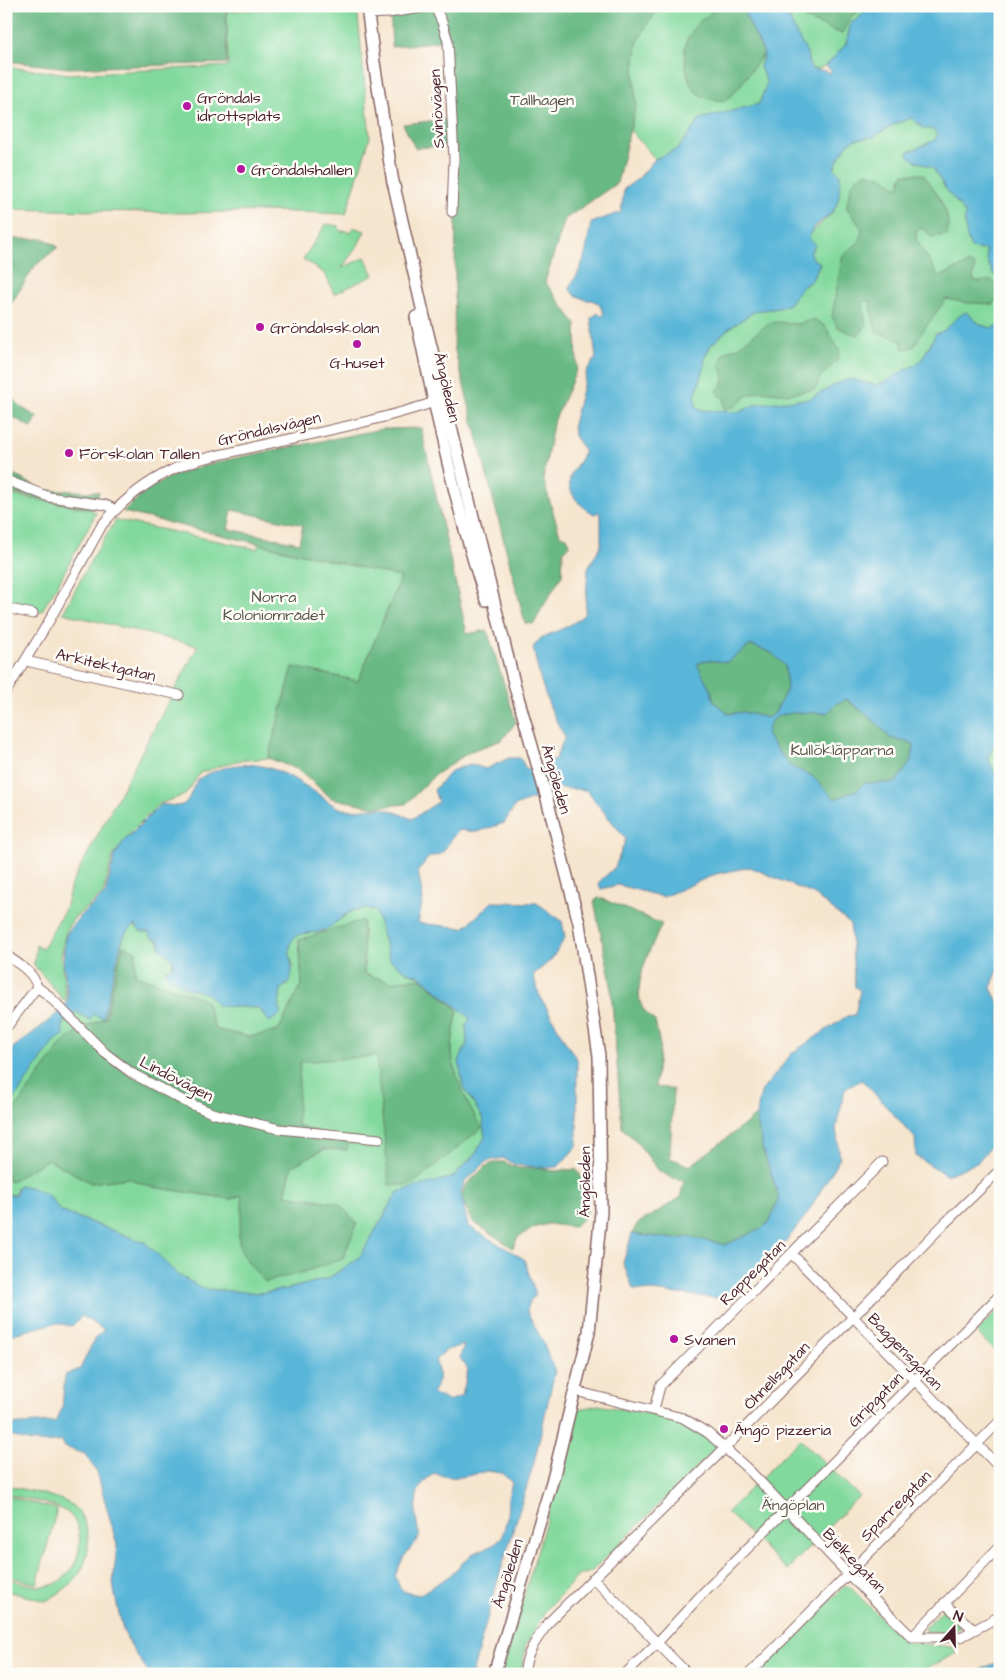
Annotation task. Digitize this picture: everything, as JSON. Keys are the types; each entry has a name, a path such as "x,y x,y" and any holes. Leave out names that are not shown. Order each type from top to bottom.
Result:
{"main road":[{"name":"Ängöleden","path":"368,10 392,177 439,401 579,923 599,1056 601,1212 589,1332 554,1475 494,1674"}],"street":[{"name":"Svinövägen","path":"368,10 388,13 435,7 442,22 448,41 454,159 452,212"},
{"name":"Gröndalsvägen","path":"6,692 102,526 141,487 171,470 208,458 403,412 439,401"},
{"path":"6,480 49,497 106,506 116,510"},
{"path":"6,608 33,614"},
{"name":"Arkitektgatan","path":"26,660 179,695"},
{"name":"Lindövägen","path":"6,955 28,972 36,981 37,987 48,995 105,1053 133,1074 184,1101 212,1113 279,1129 379,1139"},
{"path":"6,1028 37,987"},
{"name":"Rappegatan","path":"654,1410 660,1386 882,1162"},
{"name":"Öhnellsgatan","path":"525,1674 525,1668 533,1644 550,1621 725,1448 1000,1170"},
{"name":"Baggensgatan","path":"792,1254 1000,1468"},
{"name":"Gripgatan","path":"625,1674 702,1594 1000,1295"},
{"name":"Bjelkegatan","path":"574,1391 684,1418 697,1425 725,1448 912,1637"},
{"name":"Sparregatan","path":"749,1674 1000,1421"},
{"path":"912,1637 1000,1546"},
{"path":"593,1578 688,1674"},
{"path":"944,1602 973,1630"},
{"path":"912,1637 961,1637 1000,1616"}],"green space":[{"path":"6,6 254,6 226,8 227,63 68,68 6,61"},
{"name":"Tallhagen","path":"390,6 662,6 648,23 637,43 634,72 636,104 617,183 565,219 545,282 576,324 577,369 553,424 543,479 560,535 567,537 570,544 563,552 562,575 534,624 525,623 454,347 457,145 415,148 403,124 450,119 447,40 392,47"},
{"path":"662,6 715,6 711,15 699,23 739,87 764,53 760,67 767,83 759,104 700,119 678,149 655,159 630,130 636,104 634,72 637,43 648,23"},
{"path":"715,6 739,6 742,8 764,53 739,87 726,101 714,100 697,93 693,89 687,75 686,67 685,50 688,38"},
{"path":"786,6 809,6 805,19 850,18 863,6 869,6 858,19 851,23 846,43 832,61 822,68 812,69"},
{"path":"809,6 863,6 850,18 842,34 805,19"},
{"name":"Gröndals idrottsplats","path":"357,7 370,137 346,214 269,211 185,213 6,209 6,67 69,74 228,66 227,11"},
{"path":"912,118 923,128 934,130 937,135 935,140 909,151 914,160 933,168 945,188 965,213 964,222 979,250 986,249 992,272 1000,281 1000,325 990,328 986,327 966,312 944,330 936,334 922,359 915,365 876,385 849,379 809,399 756,404 740,412 700,410 696,407 695,396 704,369 705,357 711,345 728,329 755,311 779,308 789,304 800,289 812,280 820,263 812,258 810,253 814,248 809,238 810,234 832,213 837,204 840,174 834,169 839,157 849,143 856,139 874,137 895,124"},
{"path":"867,172 883,177 899,188 903,174 923,174 942,202 948,226 947,235 931,237 925,229 917,229 916,239 939,277 969,263 975,266 973,280 979,282 992,280 999,288 994,304 968,303 946,299 922,332 914,347 904,349 900,340 877,332 870,300 863,302 866,326 859,335 837,327 832,316 842,257 860,241 862,229 846,207 853,183"},
{"path":"326,224 339,226 338,229 343,232 344,230 350,233 353,227 365,231 342,268 365,257 374,275 334,294 325,274 303,259"},
{"path":"6,225 13,239 45,239 58,247 35,266 6,312"},
{"path":"814,319 825,326 840,351 837,361 820,377 815,389 789,394 760,391 747,396 735,407 724,408 724,397 719,396 717,391 724,381 724,375 719,364 725,352 738,347 769,323 797,324"},
{"path":"6,381 8,394 22,408 37,417 32,428 6,413"},
{"path":"421,428 467,634 487,630 516,722 502,740 471,751 436,774 406,804 375,807 331,798 299,770 268,758 293,667 358,681 401,577 123,512 143,493 166,479 189,470 231,459 382,429","holes":["232,510 303,525 299,543 228,529"]},
{"path":"6,471 43,490 99,492 94,509 6,492"},
{"path":"6,494 89,509 96,513 41,612 6,604"},
{"name":"Norra Koloniområdet","path":"116,520 257,549 259,544 401,577 358,681 293,667 268,758 236,761 200,773 185,795 159,804 131,832 113,856 103,894 75,917 68,927 61,958 65,1002 34,965 36,945 42,949 65,909 71,885 198,646 63,613 90,562"},
{"name":"Kullökläpparna","path":"751,645 772,653 785,666 787,689 775,713 767,718 743,712 729,714 714,702 711,691 697,664 707,660 727,662"},
{"name":"Kullökläpparna","path":"846,699 879,725 890,738 914,744 912,760 895,783 864,783 857,790 835,799 812,776 790,766 766,735 772,720 777,717 798,713 826,713 836,704"},
{"path":"1000,726 1000,784 988,758"},
{"path":"598,897 662,924 643,968 639,993 641,1004 647,1014 655,1021 660,1046 655,1087 673,1089 670,1158 690,1166 756,1116 763,1150 779,1197 770,1221 761,1229 725,1245 690,1237 676,1239 632,1234 637,1224 680,1198 684,1181 659,1171 636,1141 622,1128 610,977 594,902"},
{"path":"375,909 390,960 407,972 420,976 471,1018 466,1026 467,1043 459,1062 463,1086 482,1117 485,1137 476,1153 453,1177 398,1192 359,1258 329,1278 288,1289 261,1293 204,1289 178,1275 146,1243 60,1211 49,1196 17,1187 15,1195 9,1195 6,1191 6,1173 10,1182 48,1159 91,1183 128,1178 152,1187 231,1199 241,1195 243,1205 239,1243 338,1203 285,1195 292,1166 325,1149 347,1150 348,1142 297,1125 299,1061 376,1056 481,1128 466,1099 454,1065 452,1045 458,1010 421,978 391,982 364,974 363,921 299,940 302,984 278,1031 249,1037 215,1029 205,999 135,975 136,951 123,946 105,1018 78,1030 62,1044 6,1121 6,1111 54,1041 63,1035 62,1025 76,1012 90,1020 94,1014 103,1017 122,941 127,931 135,925 137,928 149,932 158,940 160,948 173,959 173,964 167,975 187,988 208,994 218,1006 258,1008 265,1017 279,1005 281,989 287,985 293,966 289,951 292,940 296,935 323,931 354,910"},
{"path":"363,920 364,974 391,982 421,978 458,1010 452,1045 454,1065 466,1099 482,1128 411,1185 389,1185 376,1056 300,1062 297,1125 348,1142 347,1150 324,1149 292,1166 285,1195 338,1203 357,1223 343,1259 301,1273 265,1282 249,1264 240,1249 241,1195 231,1199 152,1187 128,1178 91,1183 48,1159 10,1182 6,1173 6,1121 62,1044 78,1030 105,1018 123,946 136,951 135,975 205,999 215,1029 249,1037 278,1031 302,984 299,940"},
{"path":"496,1162 504,1162 518,1168 537,1168 555,1171 576,1169 590,1189 586,1216 573,1227 548,1224 536,1227 518,1237 513,1248 473,1222 461,1198 465,1186 486,1166"},
{"path":"1000,1308 1000,1356 976,1332"},
{"path":"598,1405 684,1420 718,1446 591,1572 579,1575 546,1610 526,1645 521,1674 501,1674 579,1409"},
{"name":"Ängöplan","path":"800,1439 859,1496 787,1570 727,1512"},
{"path":"6,1485 48,1495 70,1504 78,1511 87,1529 88,1549 86,1559 77,1577 59,1593 46,1601 6,1591 6,1578 40,1586 52,1585 61,1580 69,1573 78,1554 79,1532 75,1522 63,1510 48,1504 6,1494"},
{"path":"6,1496 57,1509 37,1584 6,1576"},
{"path":"845,1585 850,1587 905,1642 952,1647 957,1653 916,1674 758,1674"},
{"path":"944,1609 947,1609 964,1624 945,1632 925,1631 925,1627"}],"water":[{"path":"741,6 786,6 792,24 808,56 810,67 830,73 831,71 826,66 846,44 851,23 858,19 869,6 1000,6 1000,281 990,267 986,250 971,248 966,231 965,213 945,188 933,168 914,160 908,155 909,151 935,140 937,135 934,130 923,128 912,118 895,124 874,137 856,139 849,143 834,168 840,174 839,195 836,206 830,215 810,233 809,238 815,245 810,253 812,258 820,263 812,280 800,289 789,304 779,308 755,311 728,329 711,345 705,356 704,369 695,396 696,407 700,410 740,412 756,404 809,399 849,379 876,385 915,365 922,359 936,334 944,330 966,312 986,327 990,328 1000,325 1000,732 988,758 1000,784 1000,964 991,988 1000,1006 1000,1139 992,1144 977,1163 946,1175 916,1156 915,1138 862,1080 845,1089 836,1128 840,1158 807,1214 774,1257 726,1299 633,1289 623,1263 632,1234 676,1239 690,1237 725,1245 761,1229 770,1221 779,1197 763,1150 756,1116 761,1092 792,1053 847,1016 855,1015 860,990 855,987 850,924 815,895 750,867 716,874 663,897 618,885 601,889 598,883 615,867 626,839 586,790 560,788 515,806 504,823 477,832 458,830 442,853 428,858 418,871 423,899 418,923 464,928 492,902 537,903 562,921 565,938 551,960 533,975 539,994 577,1059 577,1146 558,1167 545,1168 516,1165 503,1158 487,1161 464,1183 461,1192 468,1226 524,1259 536,1295 530,1300 527,1311 555,1371 534,1463 497,1583 472,1674 150,1674 133,1650 123,1630 113,1583 117,1545 97,1472 85,1454 65,1447 62,1441 34,1442 6,1433 6,1425 55,1422 62,1409 65,1375 80,1369 95,1338 104,1330 82,1316 72,1326 55,1323 6,1336 6,1191 9,1195 15,1195 19,1185 33,1188 49,1196 60,1211 146,1243 178,1275 204,1289 261,1293 288,1289 329,1278 359,1258 398,1192 453,1177 476,1153 485,1137 482,1117 463,1086 459,1062 467,1043 466,1026 470,1018 420,976 407,972 390,960 375,909 355,910 346,914 326,929 295,936 290,945 291,977 288,983 281,989 279,1005 281,1014 270,1022 258,1008 218,1006 208,994 187,988 167,975 165,969 170,969 173,965 173,959 160,948 158,940 151,937 149,932 141,932 135,925 127,931 122,941 103,1018 94,1014 90,1020 76,1012 62,1024 64,1035 54,1041 6,1111 6,1054 50,1020 65,1005 68,999 63,962 65,938 81,915 105,894 115,855 124,841 160,805 176,806 185,803 200,778 232,766 259,765 283,773 341,809 385,809 412,819 438,802 434,790 451,771 470,764 486,769 509,758 520,758 527,770 555,759 565,737 545,693 533,647 541,638 566,627 585,613 588,568 601,545 601,517 599,512 594,514 579,503 572,493 569,481 584,450 574,436 573,424 587,370 596,358 591,318 598,313 601,316 604,314 599,304 575,295 570,290 570,285 582,263 591,223 621,212 624,189 639,178 655,159 678,149 700,119 759,104 767,83 760,67 764,53","holes":["751,645 772,653 785,666 787,689 775,713 767,718 743,712 729,714 714,702 711,691 697,664 707,660 727,662","847,699 879,725 890,738 914,744 912,760 895,783 864,783 857,790 835,799 812,776 790,766 766,735 772,720 777,717 798,713 827,713 836,704","464,1345 460,1358 468,1369 462,1396 448,1401 432,1393 437,1385 438,1377 435,1360 446,1350","487,1471 502,1473 512,1483 502,1537 493,1545 472,1554 449,1576 419,1595 402,1591 395,1576 403,1558 420,1536 416,1516 417,1496 420,1487 434,1473 448,1477 467,1476"]},
{"path":"1000,1661 1000,1674 971,1674"}],"place":[{"name":"Gröndals idrottsplats","path":"187,106"},
{"name":"Gröndalshallen","path":"241,169"},
{"name":"Gröndalsskolan","path":"260,327"},
{"name":"G-huset","path":"357,344"},
{"name":"Förskolan Tallen","path":"69,453"},
{"name":"Svanen","path":"674,1339"},
{"name":"Ängö pizzeria","path":"724,1429"}]}
